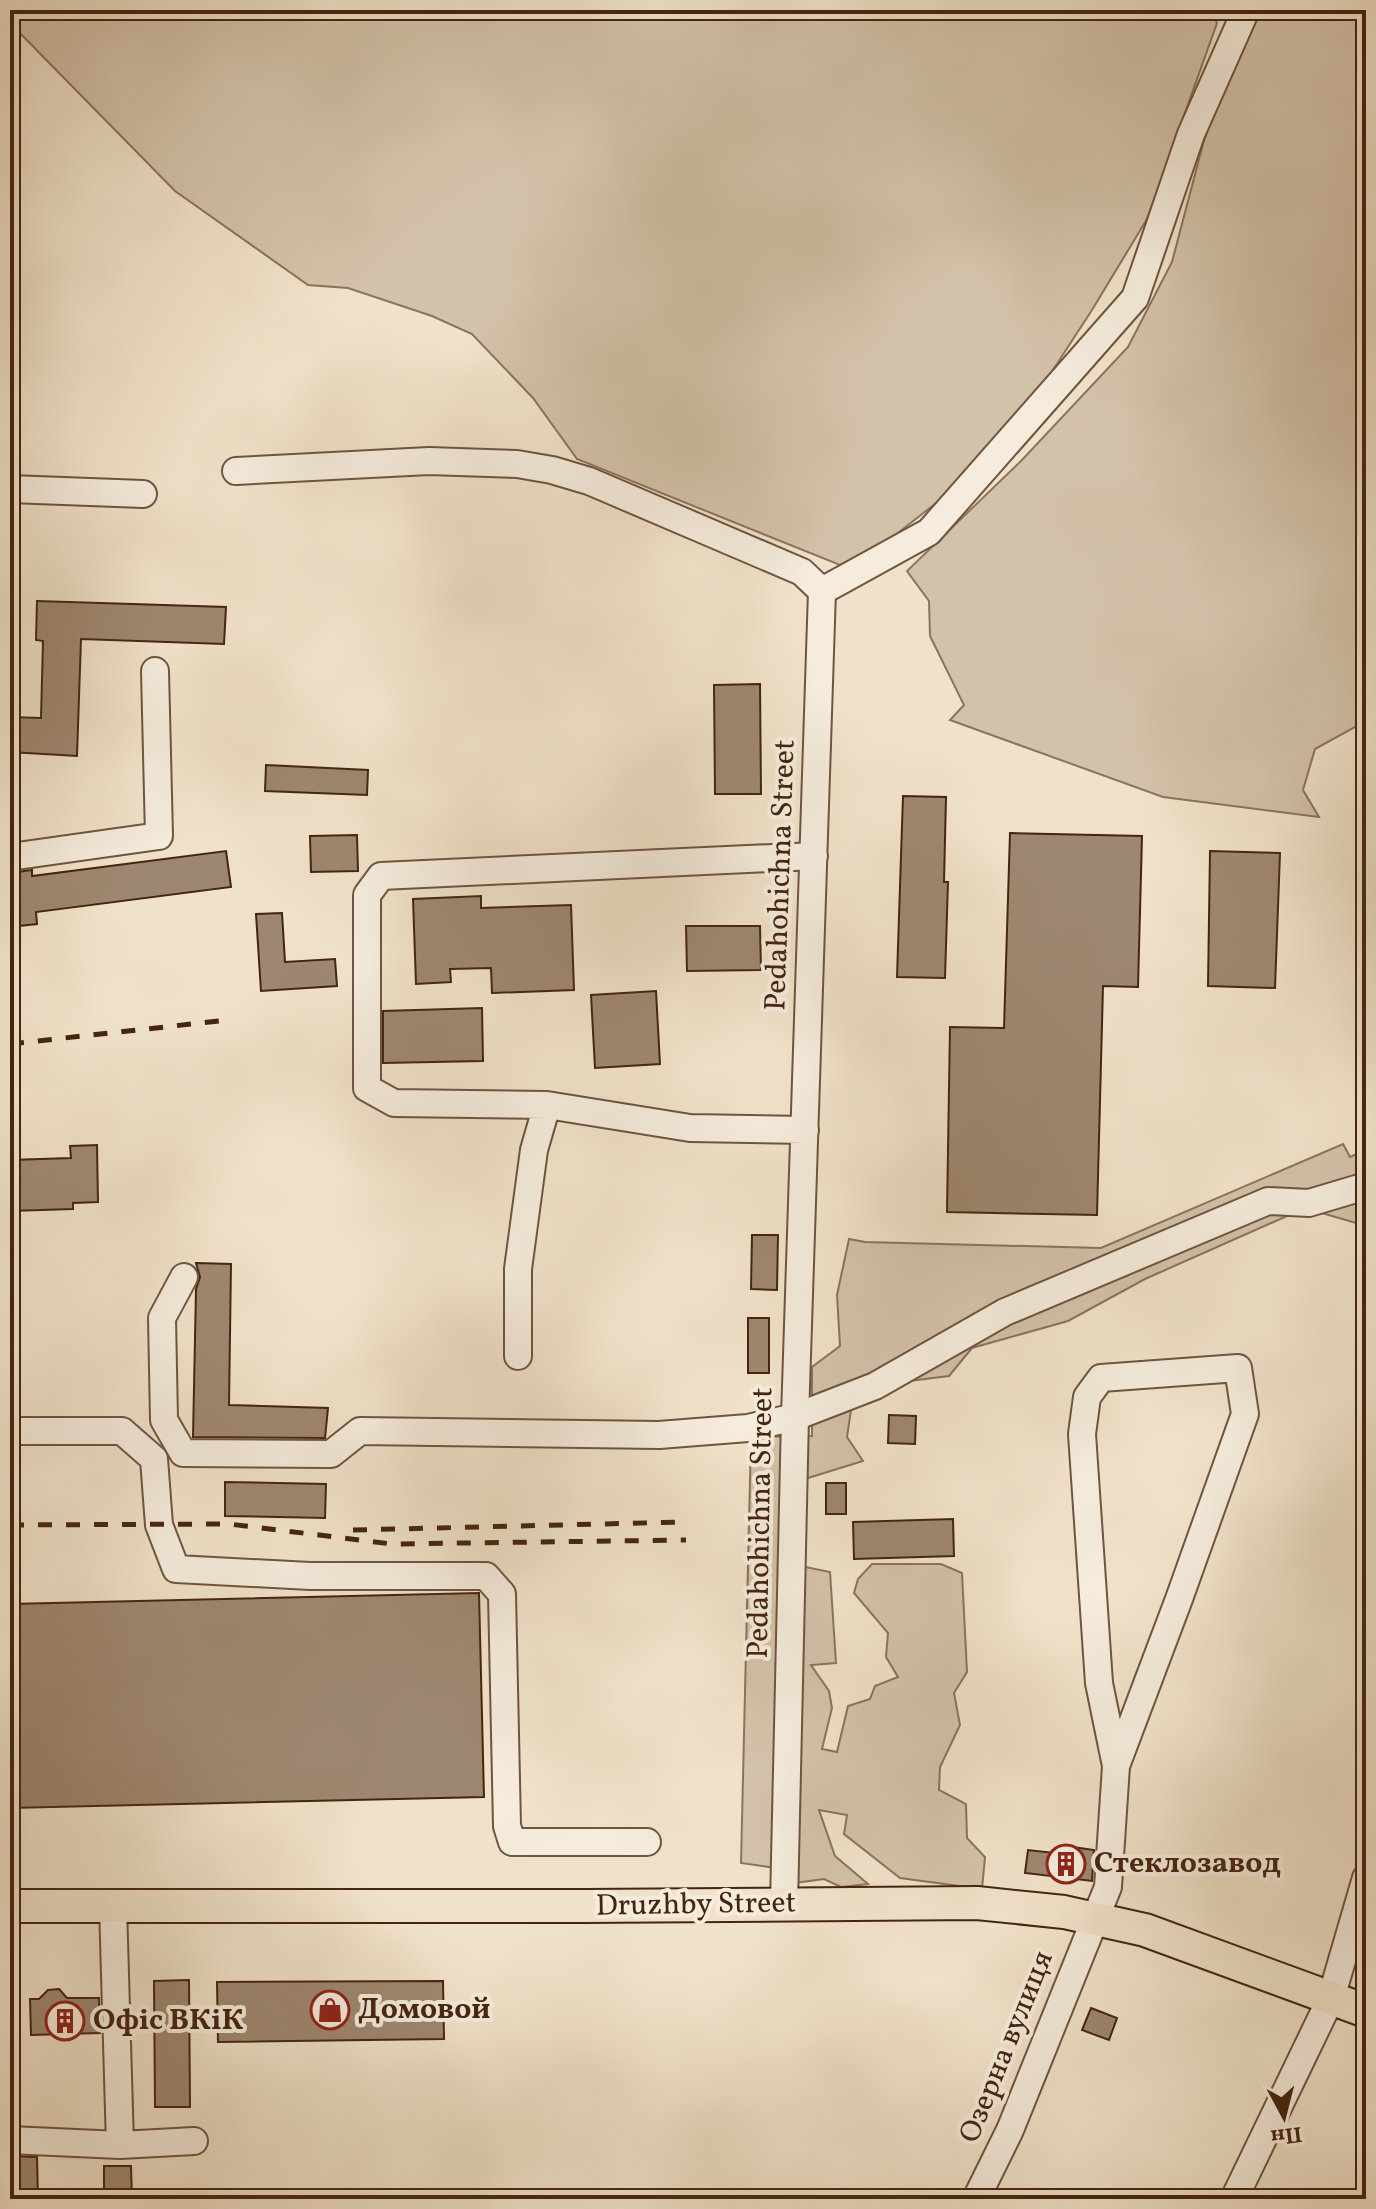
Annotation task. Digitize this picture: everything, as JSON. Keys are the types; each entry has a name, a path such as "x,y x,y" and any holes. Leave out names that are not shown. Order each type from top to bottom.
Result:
{"main road":[{"name":"Druzhby Street","path":"10,1906 977,1903 1064,1912 1145,1930 1366,2011"}],"street":[{"path":"236,471 429,461 517,464 552,470 589,481 802,572 822,591 929,532 1135,298 1191,134 1246,10"},
{"path":"10,489 143,494"},
{"name":"Pedahohichna Street","path":"784,1904 795,1417 822,591"},
{"path":"10,857 159,836 155,671"},
{"path":"805,1130 690,1128 547,1105 394,1103 367,1088 367,895 381,876 814,856"},
{"path":"518,1356 518,1269 534,1150 547,1105"},
{"path":"184,1277 162,1318 164,1420 183,1453 331,1454 360,1431 659,1435 748,1428 795,1417 875,1386 1005,1312 1268,1201 1309,1203 1366,1186"},
{"path":"1238,1368 1245,1414 1116,1766 1099,1683 1082,1434 1087,1397 1101,1378 1238,1368"},
{"path":"10,1431 122,1431 154,1459 159,1525 176,1569 310,1576 486,1576 502,1594 507,1826 512,1842 647,1842"},
{"name":"Озерна вулиця","path":"976,2199 1010,2130 1108,1887 1116,1766"},
{"path":"1234,2199 1331,1998 1366,1878"},
{"path":"113,1906 120,2145"},
{"path":"10,2140 120,2145 194,2141"}],"path":[{"path":"1319,10 1366,16"}],"shaded area":[{"path":"10,10 1211,10 1217,23 1147,219 1036,396 954,489 889,540 845,567 577,459 533,398 472,334 432,316 348,288 308,285 175,191 10,23"},
{"path":"1221,10 1366,10 1366,721 1315,749 1303,790 1319,817 1163,797 950,720 964,705 930,636 929,601 907,571 1021,461 1128,347 1172,262 1203,144 1237,45"},
{"path":"1343,1144 1350,1157 1366,1150 1366,1226 1305,1208 1145,1279 1068,1321 972,1348 949,1376 885,1384 851,1410 847,1437 863,1461 808,1478 784,1490 776,1868 741,1863 751,1437 812,1436 812,1367 840,1346 837,1295 849,1239 865,1242 1101,1248"},
{"path":"872,1564 941,1564 962,1573 967,1672 954,1693 960,1725 940,1767 939,1790 966,1804 967,1838 985,1857 982,1889 900,1878 844,1834 847,1815 819,1810 835,1856 868,1884 841,1887 824,1879 794,1883 796,1565 830,1572 836,1663 811,1665 829,1691 832,1708 822,1749 837,1752 848,1706 870,1699 875,1686 898,1677 886,1657 888,1633 854,1593 858,1579"}],"building":[{"path":"37,601 226,607 224,644 81,639 77,756 10,752 10,717 41,718 43,641 36,640"},
{"path":"760,684 761,794 715,794 714,685"},
{"path":"266,765 368,770 367,795 265,791"},
{"path":"903,796 946,797 944,882 948,882 945,978 897,977"},
{"path":"1010,833 1142,836 1138,987 1103,986 1097,1215 947,1212 950,1027 1004,1028"},
{"path":"357,835 358,871 311,872 310,836"},
{"path":"226,851 231,887 36,912 37,924 10,927 10,873 32,870 32,876"},
{"path":"1210,851 1280,853 1275,988 1208,986"},
{"path":"481,896 481,908 571,905 574,990 492,993 491,968 450,969 451,982 416,984 413,899"},
{"path":"282,913 285,962 335,959 337,986 261,991 256,914"},
{"path":"686,926 760,926 761,970 687,971"},
{"path":"656,991 660,1064 595,1068 591,995"},
{"path":"482,1008 483,1061 383,1063 383,1011"},
{"path":"97,1145 98,1202 73,1203 73,1209 10,1211 10,1160 71,1158 70,1146"},
{"path":"752,1235 778,1235 777,1290 751,1289"},
{"path":"196,1263 231,1264 229,1405 328,1408 325,1438 193,1437 196,1289 200,1277"},
{"path":"748,1318 769,1318 769,1373 748,1373"},
{"path":"889,1415 916,1416 915,1444 888,1443"},
{"path":"225,1482 326,1484 325,1518 225,1516"},
{"path":"826,1483 846,1483 846,1514 826,1514"},
{"path":"953,1519 954,1556 854,1559 853,1522"},
{"path":"479,1593 484,1797 10,1808 10,1604"},
{"name":"Стеклозавод","path":"1073,1847 1094,1850 1092,1881 1025,1873 1028,1850 1072,1855"},
{"path":"189,1980 190,2107 155,2107 154,1981"},
{"name":"Домовой","path":"443,1981 444,2039 218,2042 217,1982"},
{"name":"Офіс ВКіК","path":"59,1989 67,1998 99,1998 100,2033 31,2035 30,1999 39,1999 48,1990"},
{"path":"1091,2008 1117,2018 1109,2040 1082,2030"},
{"path":"10,2156 37,2157 38,2199 10,2199"},
{"path":"104,2166 131,2166 132,2199 104,2199"}],"railway":[{"path":"10,1044 219,1021"},
{"path":"353,1530 683,1522"},
{"path":"10,1525 229,1524 392,1544 686,1540"}],"place":[{"name":"Стеклозавод","path":"1066,1864"},
{"name":"Домовой","path":"330,2010"},
{"name":"Офіс ВКіК","path":"65,2021"}]}
